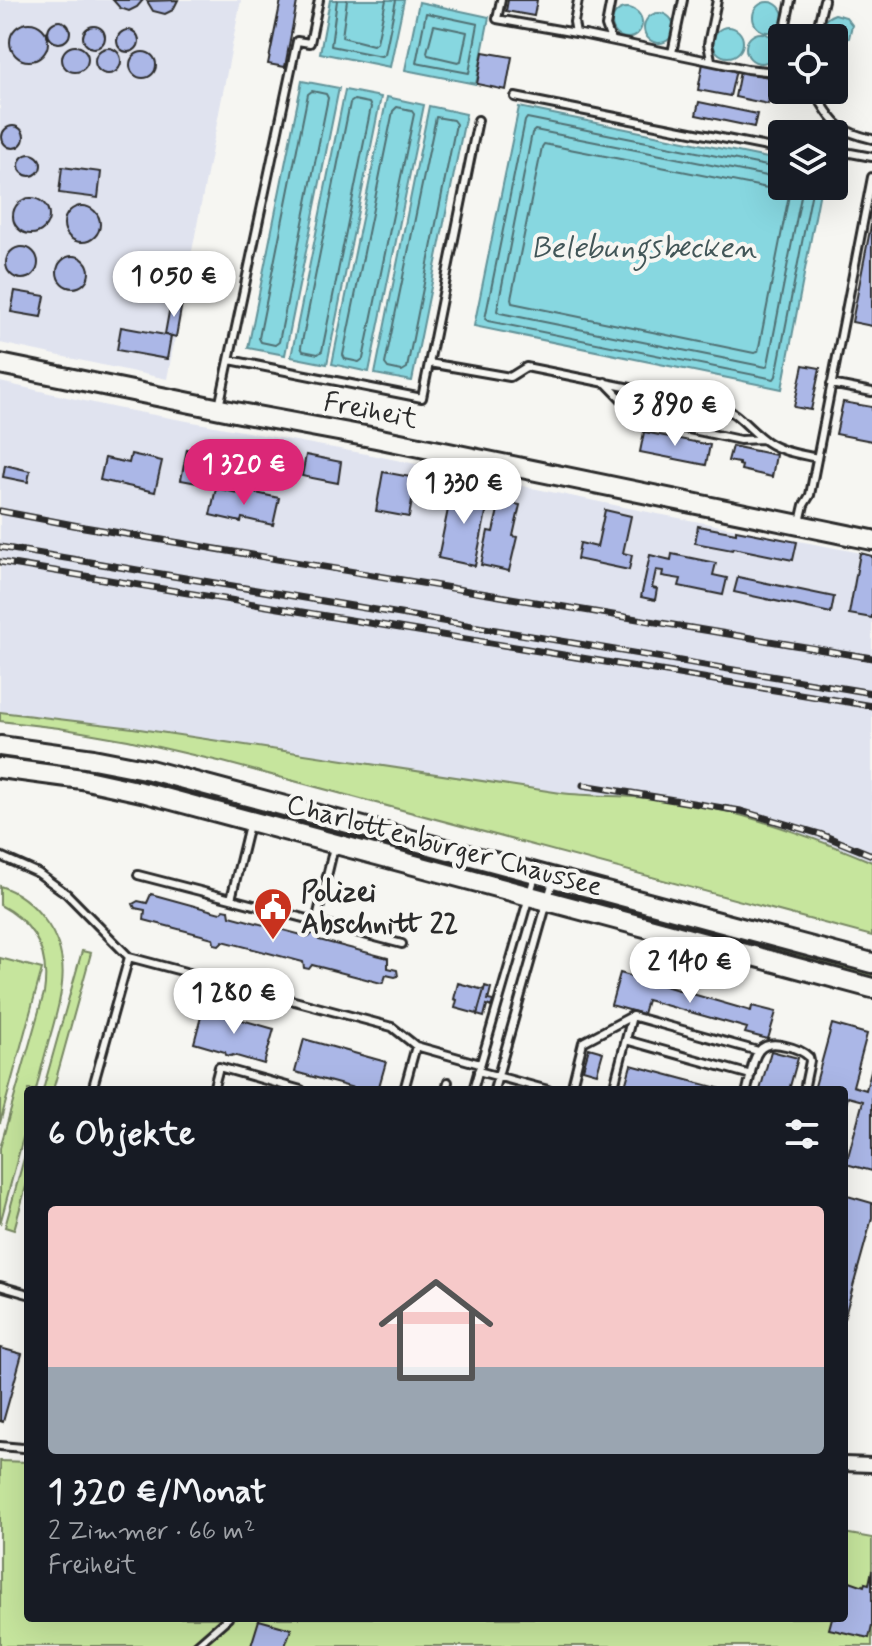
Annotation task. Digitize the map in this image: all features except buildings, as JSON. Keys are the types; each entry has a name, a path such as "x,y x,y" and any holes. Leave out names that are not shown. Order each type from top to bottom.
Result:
{"main road":[{"name":"Freiheit","path":"0,364 872,540"},
{"name":"Charlottenburger Chaussee","path":"0,746 150,770 872,963"},
{"name":"Charlottenburger Chaussee","path":"0,768 146,793 872,988"}],"street":[{"path":"848,1464 872,1465"}],"lane":[{"path":"219,409 297,41 310,43 319,0"},
{"path":"501,0 497,19 768,72"},
{"path":"576,33 574,22 578,0"},
{"path":"611,0 606,26 611,40"},
{"path":"672,53 683,0"},
{"path":"711,60 708,44 717,0"},
{"path":"786,24 791,0"},
{"path":"818,24 824,0"},
{"path":"515,97 768,147"},
{"path":"821,104 839,127 872,139"},
{"path":"230,360 422,398 478,120"},
{"path":"848,153 872,157"},
{"path":"800,526 804,505 810,495 872,177"},
{"path":"429,363 510,377 526,367 720,406 737,415 779,450 817,458"},
{"path":"605,382 641,419 740,440 763,439"},
{"path":"831,384 872,392"},
{"path":"231,899 250,821"},
{"path":"316,922 335,844"},
{"path":"0,856 38,873 67,894 129,957 392,1027 416,1046 534,1086"},
{"path":"138,875 402,944"},
{"path":"474,1086 529,896 545,875"},
{"path":"495,1086 548,901 545,875"},
{"path":"93,1086 129,957"},
{"path":"614,1086 632,1016"},
{"path":"572,1086 583,1042 632,1016 758,1051"},
{"path":"626,1040 751,1075"},
{"path":"748,1086 758,1051 769,1043 807,1054 810,1061 805,1086"},
{"path":"405,1086 416,1046"},
{"path":"214,1086 219,1067 287,1086"},
{"path":"447,1086 448,1082"},
{"path":"0,1286 24,1293"},
{"path":"0,1446 24,1448"},
{"path":"196,1646 223,1622"}],"shaded area":[{"path":"0,0 241,0 167,379 0,343"},
{"path":"0,382 116,408 372,455 872,555 872,862 814,838 720,811 659,799 591,797 133,728 0,712"}],"green space":[{"path":"0,712 133,728 561,793 659,799 741,815 821,841 872,862 872,936 223,762 128,740 0,721"},
{"path":"0,753 128,772 512,874 510,883 0,760"},
{"path":"0,886 35,908 53,932 59,946 63,973 37,1086 24,1086 24,1134 0,1224 0,1148 44,993 45,965 38,941 31,931 23,921 0,905"},
{"path":"558,895 695,930 733,934 872,971 872,979"},
{"path":"82,951 91,953 54,1086 44,1086"},
{"path":"0,958 42,969 0,1123"},
{"path":"24,1158 24,1194 14,1230 5,1227"},
{"path":"0,1461 24,1462 24,1622 848,1622 848,1534 872,1538 872,1646 0,1646"}],"water":[{"path":"330,0 404,0 390,67 320,53"},
{"path":"419,2 489,17 476,84 405,70"},
{"path":"762,3 774,3 782,11 782,23 768,24 768,32 762,31 754,23 754,11"},
{"path":"627,8 633,9 641,17 641,29 633,37 627,38 621,37 613,29 612,23 613,17 621,9"},
{"path":"659,13 665,14 673,22 673,34 665,42 659,43 653,42 645,34 644,28 645,22 653,14"},
{"path":"835,14 846,17 852,25 849,38 848,24 823,24"},
{"path":"728,27 734,28 742,36 742,48 734,56 728,57 722,56 714,48 713,42 714,36 722,28"},
{"path":"755,34 767,34 768,61 755,62 747,54 747,42"},
{"path":"302,81 339,88 285,355 248,348"},
{"path":"345,90 381,97 327,364 291,357"},
{"path":"387,97 424,105 369,372 332,364"},
{"path":"429,106 466,114 412,381 375,374"},
{"name":"Belebungsbecken","path":"519,107 768,158 768,200 818,200 782,389 474,326"}],"railway":[{"path":"0,511 872,658"},
{"path":"0,547 872,693"},
{"path":"0,562 872,706"},
{"path":"583,785 741,811 820,834 872,855"}],"place":[{"name":"Polizei Abschnitt 22","path":"273,941"}]}
